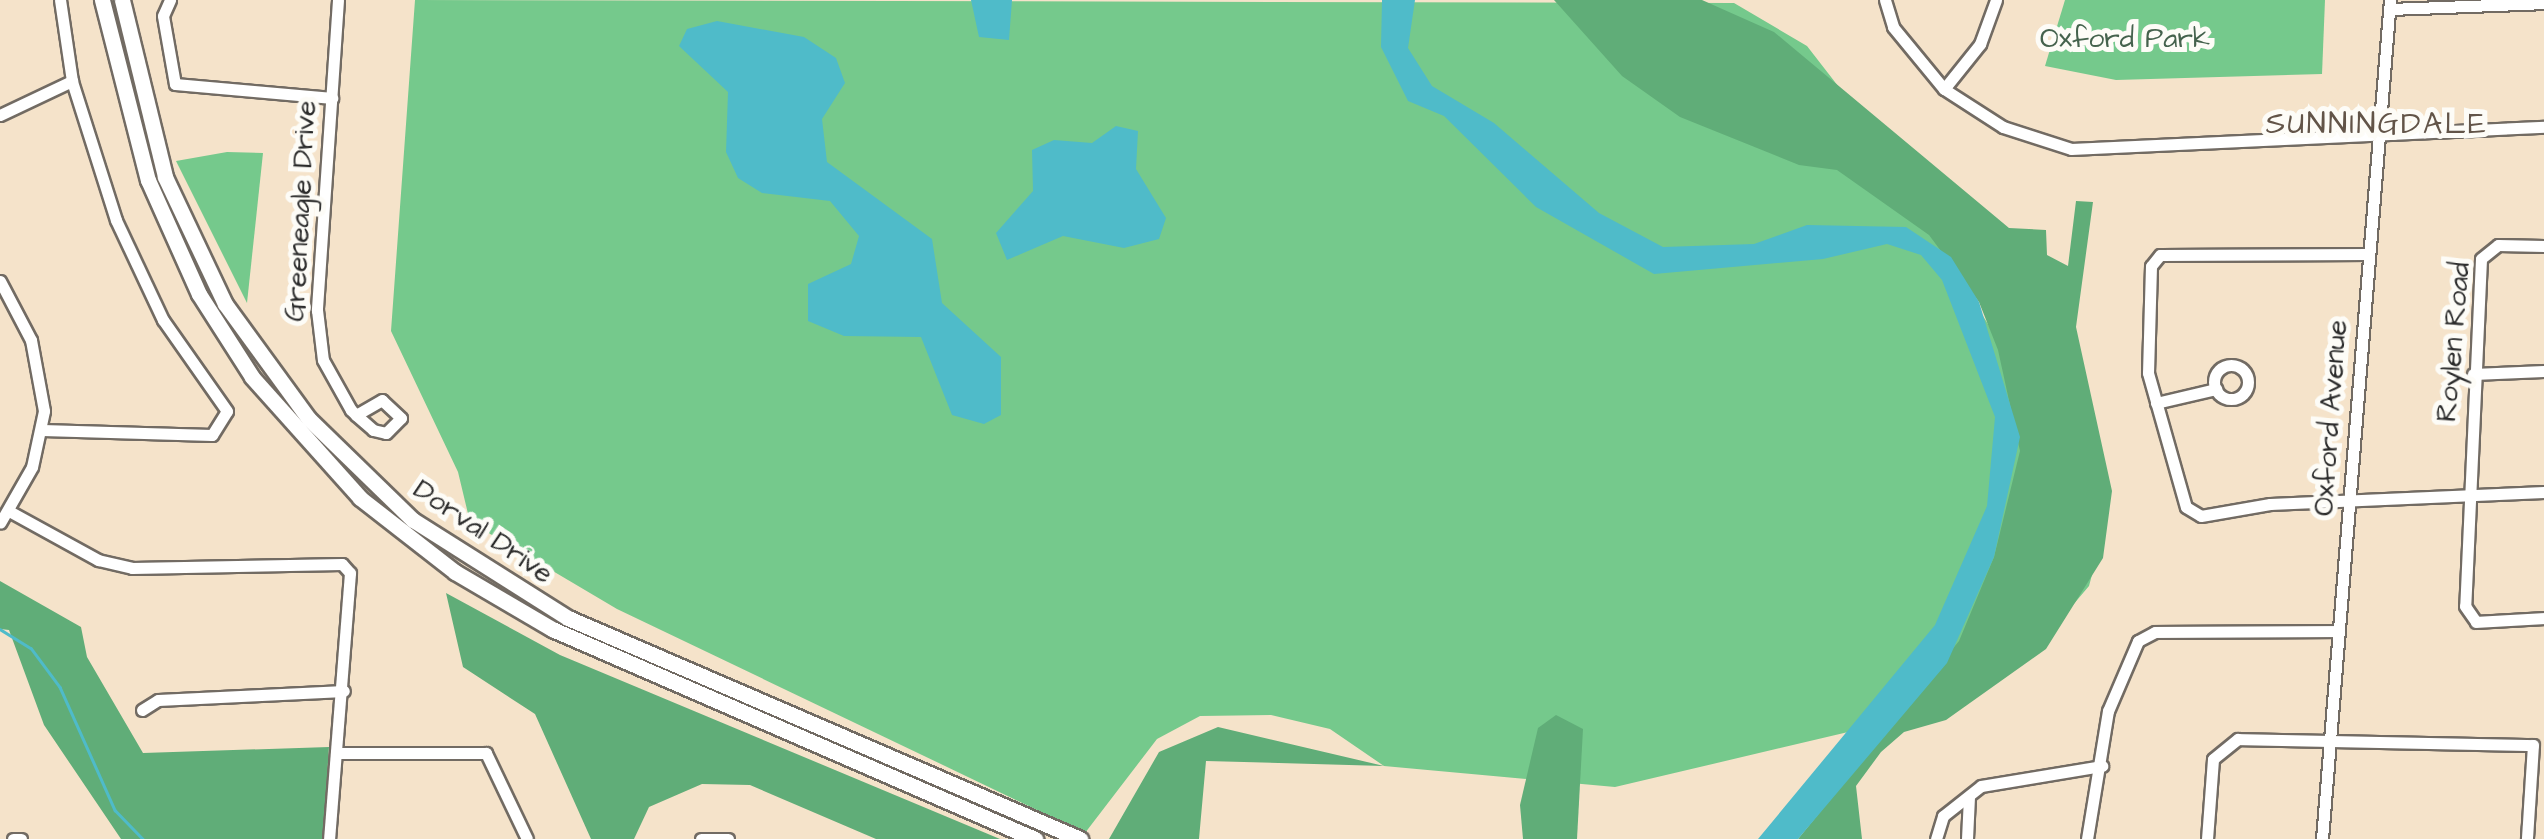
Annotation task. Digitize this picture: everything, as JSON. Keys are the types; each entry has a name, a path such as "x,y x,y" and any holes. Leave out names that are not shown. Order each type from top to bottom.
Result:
{"main road":[{"name":"Dorval Drive","path":"102,0 148,180 199,294 252,377 360,498 455,572 552,629 1035,839"},
{"name":"Dorval Drive","path":"122,0 165,178 226,304 310,419 414,520 568,618 1080,839"}],"street":[{"path":"42,430 212,436 226,411 163,320 116,220 72,81 60,0"},
{"path":"170,0 163,16 175,84 332,98"},
{"name":"Greeneagle Drive","path":"338,0 316,310 324,360 356,414"},
{"path":"1885,0 1892,26 1944,89 2003,128 2072,150 2544,127"},
{"path":"1944,89 1980,44 1996,0"},
{"path":"2390,5 2544,3"},
{"name":"Oxford Avenue","path":"2322,839 2390,5"},
{"path":"0,115 72,81"},
{"name":"Roylen Road","path":"2544,246 2498,245 2481,259 2472,374 2469,620 2544,618"},
{"path":"2368,254 2160,255 2151,266 2148,373 2192,513 2544,492"},
{"path":"0,281 32,340 42,430 0,524"},
{"path":"2472,374 2544,371"},
{"path":"2156,403 2216,389"},
{"path":"8,511 98,560 132,568 342,564 350,573 341,753 329,839"},
{"path":"2086,839 2102,766 2108,710 2138,641 2156,632 2339,631"},
{"path":"142,710 158,700 344,692"},
{"path":"2208,839 2218,746 2330,744 2533,745 2527,839"},
{"path":"341,753 486,753 527,839"},
{"path":"1936,839 1943,816 2006,776 2102,766"},
{"path":"1967,839 1969,797"},
{"path":"701,839 728,839"}],"green space":[{"path":"415,0 1734,3 1807,46 1859,113 2107,519 2089,586 2039,645 1963,705 1615,787 1384,766 1330,729 1271,715 1200,716 1157,739 1085,833 617,609 470,522 458,472 391,331"},
{"path":"1554,0 1702,0 1774,32 2009,228 2046,230 2047,255 2068,266 2076,201 2093,202 2076,327 2112,491 2103,558 2046,649 1946,720 1904,732 1881,752 1856,786 1862,839 1798,839 1959,641 1994,557 2020,451 1998,350 1979,302 1929,235 1837,170 1799,165 1680,117 1622,76"},
{"name":"Oxford Park","path":"2065,0 2325,0 2322,74 2116,80 2045,66"},
{"path":"227,152 263,153 247,303 176,161"},
{"path":"0,581 81,627 87,657 143,753 329,747 323,839 121,839 44,725 9,630 0,629"},
{"path":"446,593 560,655 1000,839 876,839 750,785 702,784 649,807 634,839 591,839 535,714 463,667"},
{"path":"1556,715 1583,729 1577,839 1523,839 1520,805 1538,728"},
{"path":"1218,727 1384,766 1206,761 1199,839 1109,839 1159,752"}],"water":[{"path":"971,0 1012,0 1009,40 979,37"},
{"path":"1382,0 1415,0 1408,48 1432,86 1494,123 1599,213 1663,247 1754,244 1807,225 1906,227 1951,257 1979,302 2020,437 1994,557 1947,663 1798,839 1758,839 1935,625 1987,506 1995,417 1942,280 1921,255 1887,244 1823,259 1654,274 1536,207 1444,116 1408,101 1381,47"},
{"path":"717,21 804,37 836,58 845,83 822,119 827,162 932,239 942,303 1001,357 1001,415 984,424 952,415 921,337 844,336 808,321 808,284 851,264 859,236 830,201 762,193 738,178 726,152 728,92 679,46 687,29"},
{"path":"1116,126 1138,131 1136,169 1166,218 1159,239 1124,248 1063,236 1007,260 996,233 1033,191 1032,150 1054,140 1092,143"}],"waterway":[{"path":"0,629 31,648 60,687 115,810 143,839"}],"district":[{"name":"SUNNINGDALE","path":"2377,124"}]}
